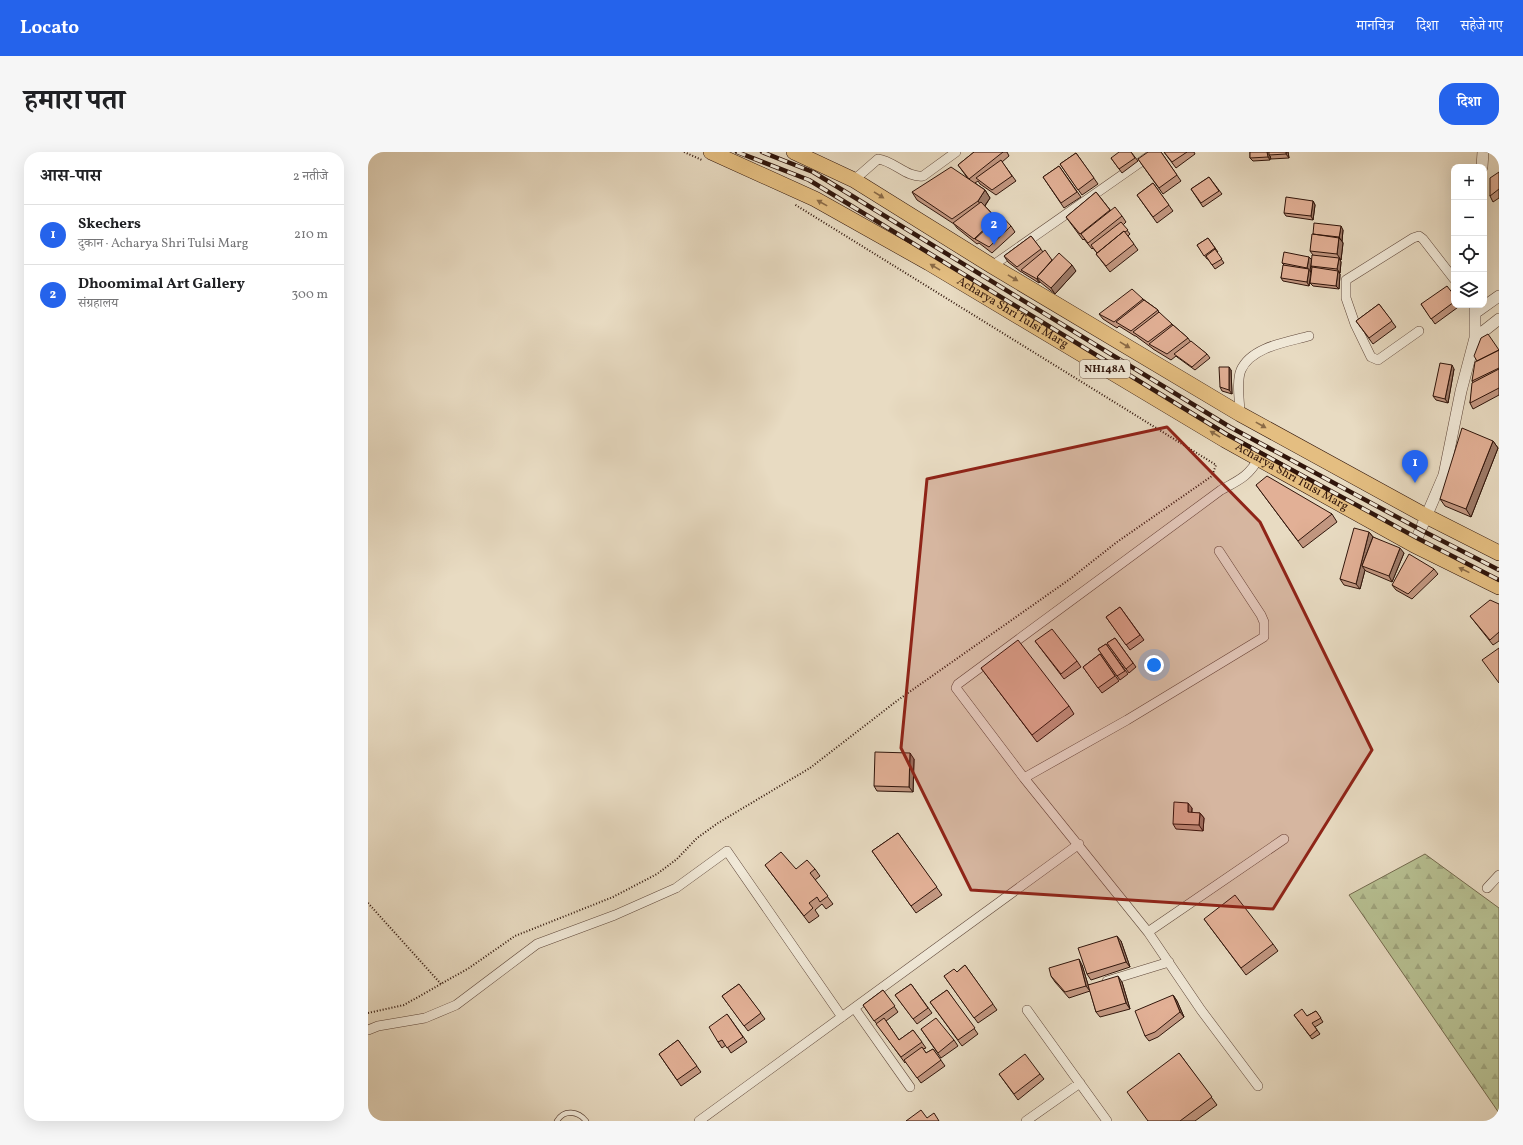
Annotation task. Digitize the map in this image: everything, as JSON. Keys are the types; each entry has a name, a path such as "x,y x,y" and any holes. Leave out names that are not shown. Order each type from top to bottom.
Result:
{"highway":[{"name":"NH148A","path":"794,152 854,180 992,266 1240,414 1426,516 1499,553"},
{"name":"Acharya Shri Tulsi Marg","path":"707,157 815,199 923,259 1225,440 1260,458 1414,545 1499,587"}],"street":[{"path":"854,180 873,156 918,177 923,176 956,152"},
{"path":"992,266 1155,152"},
{"path":"1482,164 1483,152"},
{"path":"1419,331 1378,360 1370,357 1354,324 1346,298 1346,280 1413,238 1419,236 1451,275"},
{"path":"1487,302 1499,296"},
{"path":"1414,545 1444,475 1461,391 1475,338 1475,308"},
{"path":"1475,338 1499,319"},
{"path":"1240,414 1240,375 1249,359 1255,354 1275,346 1309,336"},
{"path":"1258,1086 1201,1010 1148,932 1024,778 956,690 957,685 1221,490 1242,480 1251,472 1260,458"},
{"path":"1024,778 1134,716 1264,637 1264,622 1219,551"},
{"path":"1148,932 1284,839"},
{"path":"699,1121 842,1018 1078,844"},
{"path":"368,1030 378,1026 425,1018 456,1005 537,944 615,914 676,888 727,851 842,1018"},
{"path":"1488,888 1499,875"},
{"path":"1100,983 1169,962"},
{"path":"855,1008 910,1087"},
{"path":"1027,1010 1107,1121"},
{"path":"1026,1121 1080,1083"}],"lane":[{"path":"557,1121 562,1115 572,1112 581,1116 586,1121"}],"path":[{"path":"684,152 707,157"},
{"path":"368,1013 404,1005 469,968 527,930 613,897 657,874 677,859 697,838 718,823 810,768 898,700 1070,579 1117,542 1212,476 1216,464 792,203"},
{"path":"368,903 441,984"}],"highlighted area":[{"path":"1167,427 1260,522 1372,750 1273,909 971,890 901,748 927,479"}],"green space":[{"path":"1425,854 1499,908 1499,1113 1349,895"}],"building":[{"path":"974,152 1003,152 969,179 958,165"},
{"path":"1119,152 1131,152 1135,158 1119,169 1111,158"},
{"path":"1148,152 1161,152 1177,175 1159,188 1138,159"},
{"path":"1164,152 1187,152 1172,162"},
{"path":"1250,152 1267,152 1268,157 1250,158"},
{"path":"1269,152 1286,152 1286,154 1269,155"},
{"path":"1076,153 1094,178 1078,190 1060,164"},
{"path":"1001,160 1012,176 992,190 976,178"},
{"path":"1059,166 1077,192 1061,203 1043,177"},
{"path":"951,167 985,190 978,201 952,219 912,192"},
{"path":"1499,172 1499,189 1490,196 1490,178"},
{"path":"1209,177 1219,191 1201,203 1191,189"},
{"path":"1153,183 1169,205 1153,217 1137,195"},
{"path":"1096,192 1110,210 1080,234 1066,217"},
{"path":"1286,197 1313,201 1311,216 1284,213"},
{"path":"981,202 996,218 974,239 953,223"},
{"path":"1115,207 1122,216 1088,243 1081,234"},
{"path":"1001,215 1011,226 989,247 975,239"},
{"path":"1121,222 1128,230 1125,232 1124,231 1097,253 1091,245"},
{"path":"1314,223 1341,226 1339,238 1313,234"},
{"path":"1124,231 1134,244 1106,266 1096,254"},
{"path":"1312,234 1339,237 1337,254 1310,251"},
{"path":"1031,236 1041,249 1017,267 1004,256"},
{"path":"1208,238 1215,248 1204,256 1197,245"},
{"path":"1215,249 1222,259 1212,265 1206,256"},
{"path":"1045,250 1052,260 1037,277 1037,279 1021,270"},
{"path":"1284,252 1309,257 1307,268 1282,263"},
{"path":"1059,253 1072,265 1051,288 1037,277"},
{"path":"1312,255 1339,258 1337,269 1311,266"},
{"path":"1283,265 1309,269 1307,282 1281,278"},
{"path":"1312,267 1338,271 1336,286 1310,283"},
{"path":"1447,286 1451,291 1451,304 1431,319 1421,304"},
{"path":"1132,289 1143,299 1114,322 1099,314"},
{"path":"1144,300 1158,310 1131,331 1116,322"},
{"path":"1379,304 1392,321 1369,338 1356,321"},
{"path":"1159,312 1172,324 1148,342 1133,332"},
{"path":"1173,325 1188,338 1167,354 1149,344"},
{"path":"1488,334 1499,350 1477,361 1474,356 1481,338"},
{"path":"1191,341 1207,354 1192,367 1174,354"},
{"path":"1499,350 1499,368 1472,381 1475,362"},
{"path":"1440,363 1452,365 1445,399 1433,396"},
{"path":"1219,367 1229,367 1229,390 1220,387"},
{"path":"1499,369 1499,388 1470,403 1472,383"},
{"path":"1462,428 1493,441 1466,509 1440,499"},
{"path":"1267,476 1332,514 1298,541 1256,485"},
{"path":"1354,528 1369,532 1356,584 1340,579"},
{"path":"1373,537 1400,548 1389,576 1362,566"},
{"path":"1409,554 1434,569 1408,594 1392,585"},
{"path":"1490,600 1499,604 1499,632 1490,640 1470,616"},
{"path":"1120,607 1140,635 1126,645 1106,617"},
{"path":"1052,629 1077,661 1061,674 1035,641"},
{"path":"1115,638 1133,663 1126,669 1107,643"},
{"path":"1018,640 1069,706 1032,735 981,668"},
{"path":"1106,644 1125,671 1117,676 1098,649"},
{"path":"1499,648 1499,683 1482,660"},
{"path":"1100,654 1115,676 1098,688 1083,667"},
{"path":"875,752 910,753 909,787 874,786"},
{"path":"1174,802 1188,803 1188,812 1200,813 1199,825 1173,824"},
{"path":"898,833 937,887 911,906 872,851"},
{"path":"781,852 796,869 807,860 815,869 810,873 828,896 820,902 817,897 809,903 813,908 804,916 765,865"},
{"path":"1235,895 1273,944 1241,968 1204,919"},
{"path":"1117,936 1126,962 1087,974 1078,948"},
{"path":"1079,959 1086,986 1065,992 1051,976 1049,968"},
{"path":"965,965 993,1004 974,1018 944,976 954,969 957,972"},
{"path":"1118,976 1126,1003 1096,1012 1088,985"},
{"path":"739,984 761,1013 744,1026 722,996"},
{"path":"911,984 928,1008 913,1019 895,995"},
{"path":"883,990 895,1006 874,1021 863,1005"},
{"path":"947,990 975,1028 958,1040 930,1002"},
{"path":"1173,995 1180,1012 1155,1032 1145,1036 1135,1011"},
{"path":"1302,1009 1307,1016 1316,1011 1321,1018 1312,1023 1317,1030 1310,1036 1294,1015"},
{"path":"727,1014 743,1037 727,1048 722,1040 718,1042 709,1027"},
{"path":"884,1018 899,1040 913,1030 922,1042 901,1057 876,1024"},
{"path":"936,1018 954,1040 938,1053 921,1029"},
{"path":"678,1040 697,1066 677,1080 659,1054"},
{"path":"922,1047 926,1053 933,1049 941,1060 917,1078 904,1060"},
{"path":"1179,1053 1212,1097 1180,1121 1148,1121 1127,1092"},
{"path":"1025,1054 1040,1074 1014,1094 999,1074"},
{"path":"921,1110 927,1118 934,1113 939,1121 906,1121"}],"railway":[{"path":"737,152 809,180 1226,434 1419,539 1499,580"},
{"path":"762,152 813,172 1230,427 1423,531 1499,570"}],"place":[{"name":"Dhoomimal Art Gallery","path":"994,245"},
{"name":"Skechers","path":"1415,483"}]}
